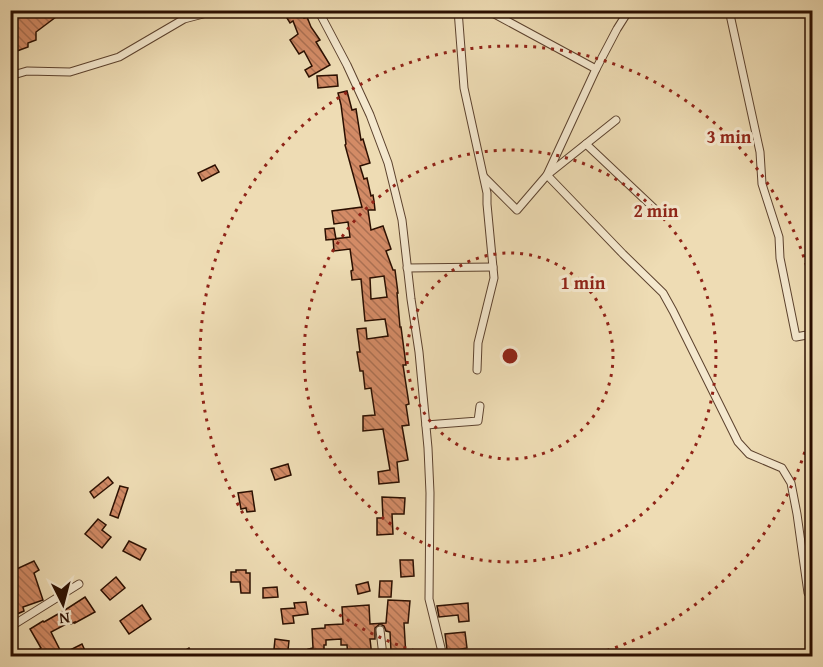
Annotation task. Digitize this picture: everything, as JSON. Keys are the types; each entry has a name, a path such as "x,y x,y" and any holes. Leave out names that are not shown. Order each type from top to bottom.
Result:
{"street":[{"path":"10,76 27,71 70,72 119,57 184,19 218,10"},
{"path":"318,10 370,115 388,163 402,220 426,425 430,493 429,599 443,657"},
{"path":"458,10 464,88 488,194 494,278 478,343 477,370"},
{"path":"487,10 596,69"},
{"path":"547,175 596,69 629,10"},
{"path":"729,10 760,152 762,184 779,237 780,258 796,337 813,334"},
{"path":"484,177 517,210 547,175 616,120"},
{"path":"586,144 658,212"},
{"path":"547,175 663,292 738,442 749,454 782,468 791,483 808,593"},
{"path":"407,268 492,267"},
{"path":"426,425 478,421 480,406"},
{"path":"10,627 79,584"},
{"path":"380,630 383,657"}],"building":[{"path":"10,10 78,10 78,17 56,17 36,32 36,40 28,43 28,47 17,51 10,34"},
{"path":"282,10 299,10 304,18 307,17 320,40 316,42 330,65 309,77 305,70 312,66 304,51 299,54 290,40 298,34 293,21 290,23"},
{"path":"337,75 338,86 318,88 317,76"},
{"path":"347,91 352,110 356,109 361,140 363,139 370,163 360,166 364,179 367,178 371,196 373,195 375,210 368,210 371,230 383,226 391,249 386,251 393,270 395,270 406,365 403,365 409,404 406,405 409,425 402,426 408,460 397,462 399,482 379,484 378,472 390,470 383,429 363,431 363,416 375,415 371,388 365,389 363,371 360,371 357,329 366,328 367,339 388,336 385,319 365,321 361,279 352,280 350,249 334,251 333,239 350,237 348,222 334,224 332,211 362,207 345,145 338,93","holes":["384,276 387,297 371,299 370,278"]},
{"path":"215,165 219,172 202,181 198,173"},
{"path":"334,228 336,239 326,240 325,229"},
{"path":"288,464 291,475 275,480 271,469"},
{"path":"108,477 113,483 94,498 90,492"},
{"path":"120,486 128,488 118,518 110,515"},
{"path":"252,491 255,511 247,512 246,508 241,509 238,493"},
{"path":"382,497 405,498 404,514 392,514 393,534 377,535 377,518 383,518"},
{"path":"98,519 106,525 102,530 111,537 102,548 85,534"},
{"path":"129,541 146,549 140,560 123,551"},
{"path":"400,560 413,560 414,576 401,577"},
{"path":"34,561 39,570 34,573 43,600 23,607 24,611 10,617 10,572"},
{"path":"236,570 246,570 246,573 250,573 250,593 241,593 240,582 231,582 231,572 236,572"},
{"path":"116,577 125,588 110,600 101,590"},
{"path":"380,581 392,581 391,597 379,597"},
{"path":"368,582 370,591 358,594 356,585"},
{"path":"277,587 278,597 263,598 263,588"},
{"path":"85,597 95,612 51,632 60,650 48,657 25,657 41,648 30,629"},
{"path":"388,600 410,601 408,623 404,623 406,657 394,657 394,650 391,651 390,632 380,624 375,628 375,639 370,639 372,657 348,657 347,645 341,645 341,639 326,640 324,657 308,657 308,649 313,648 312,629 325,628 325,625 343,624 342,607 369,605 370,624 386,623"},
{"path":"306,602 308,614 293,616 294,623 283,624 281,609 295,608 294,603"},
{"path":"468,603 469,621 459,622 458,615 439,617 437,606"},
{"path":"142,605 151,619 129,634 120,621"},
{"path":"465,632 467,648 461,649 462,657 448,657 445,634"},
{"path":"275,639 289,641 288,650 274,649"},
{"path":"82,644 86,653 78,657 56,657"},
{"path":"189,648 194,657 174,657"}]}
